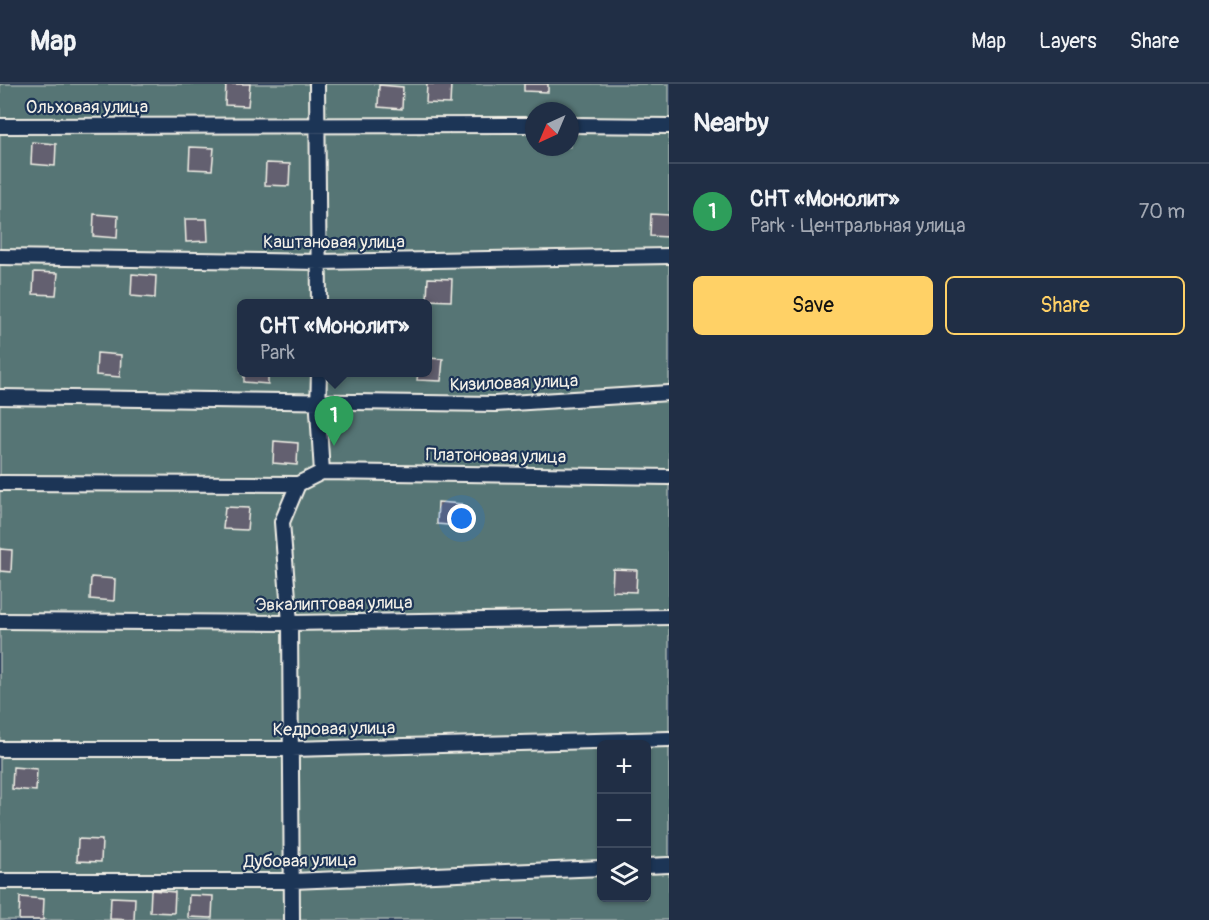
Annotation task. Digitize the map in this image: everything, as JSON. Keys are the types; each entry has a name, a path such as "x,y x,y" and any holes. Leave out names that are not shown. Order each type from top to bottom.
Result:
{"street":[{"path":"317,84 319,299"},
{"name":"Ольховая улица","path":"0,126 525,125"},
{"path":"579,125 669,126"},
{"name":"Каштановая улица","path":"0,257 319,262 669,256"},
{"path":"0,483 298,484 322,472 319,377"},
{"name":"Кизиловая улица","path":"0,397 495,404 669,393"},
{"name":"Платоновая улица","path":"322,472 669,477"},
{"path":"292,920 290,623 282,522 298,484"},
{"name":"Эвкалиптовая улица","path":"0,621 290,623 669,617"},
{"name":"Кедровая улица","path":"0,749 292,749 669,739"},
{"path":"651,866 669,865"},
{"name":"Дубовая улица","path":"0,881 293,881 597,868"}],"green space":[{"path":"0,84 669,84 669,920 0,920"}],"building":[{"path":"226,84 250,84 248,106 225,105"},
{"path":"427,84 451,84 450,104 426,103"},
{"path":"524,84 548,84 548,92 524,91"},
{"path":"379,85 403,87 402,109 378,107"},
{"path":"32,142 56,144 55,166 31,164"},
{"path":"190,147 214,148 212,170 189,169"},
{"path":"266,163 290,164 289,186 265,185"},
{"path":"94,214 118,216 117,238 93,236"},
{"path":"651,214 669,215 669,237 650,236"},
{"path":"185,219 207,219 208,241 186,242"},
{"path":"34,272 58,273 56,295 33,294"},
{"path":"132,274 156,276 155,298 131,296"},
{"path":"428,278 452,279 451,301 427,299"},
{"path":"97,353 121,355 120,377 96,375"},
{"path":"432,358 443,359 441,381 417,380 417,377 432,377"},
{"path":"244,377 268,377 268,384 244,382"},
{"path":"274,441 298,443 297,465 273,463"},
{"path":"438,502 462,504 460,526 437,524"},
{"path":"225,507 249,508 247,530 223,529"},
{"path":"0,549 12,550 11,572 0,571"},
{"path":"613,569 637,570 636,592 612,591"},
{"path":"91,577 115,579 114,601 90,599"},
{"path":"13,767 37,769 36,791 12,789"},
{"path":"78,839 102,840 101,862 77,861"},
{"path":"151,890 175,892 174,913 150,912"},
{"path":"189,895 213,896 212,918 188,917"},
{"path":"20,897 44,899 43,920 19,920"},
{"path":"111,897 135,898 134,920 110,919"}],"place":[{"name":"СНТ «Монолит»","path":"334,446"}]}
